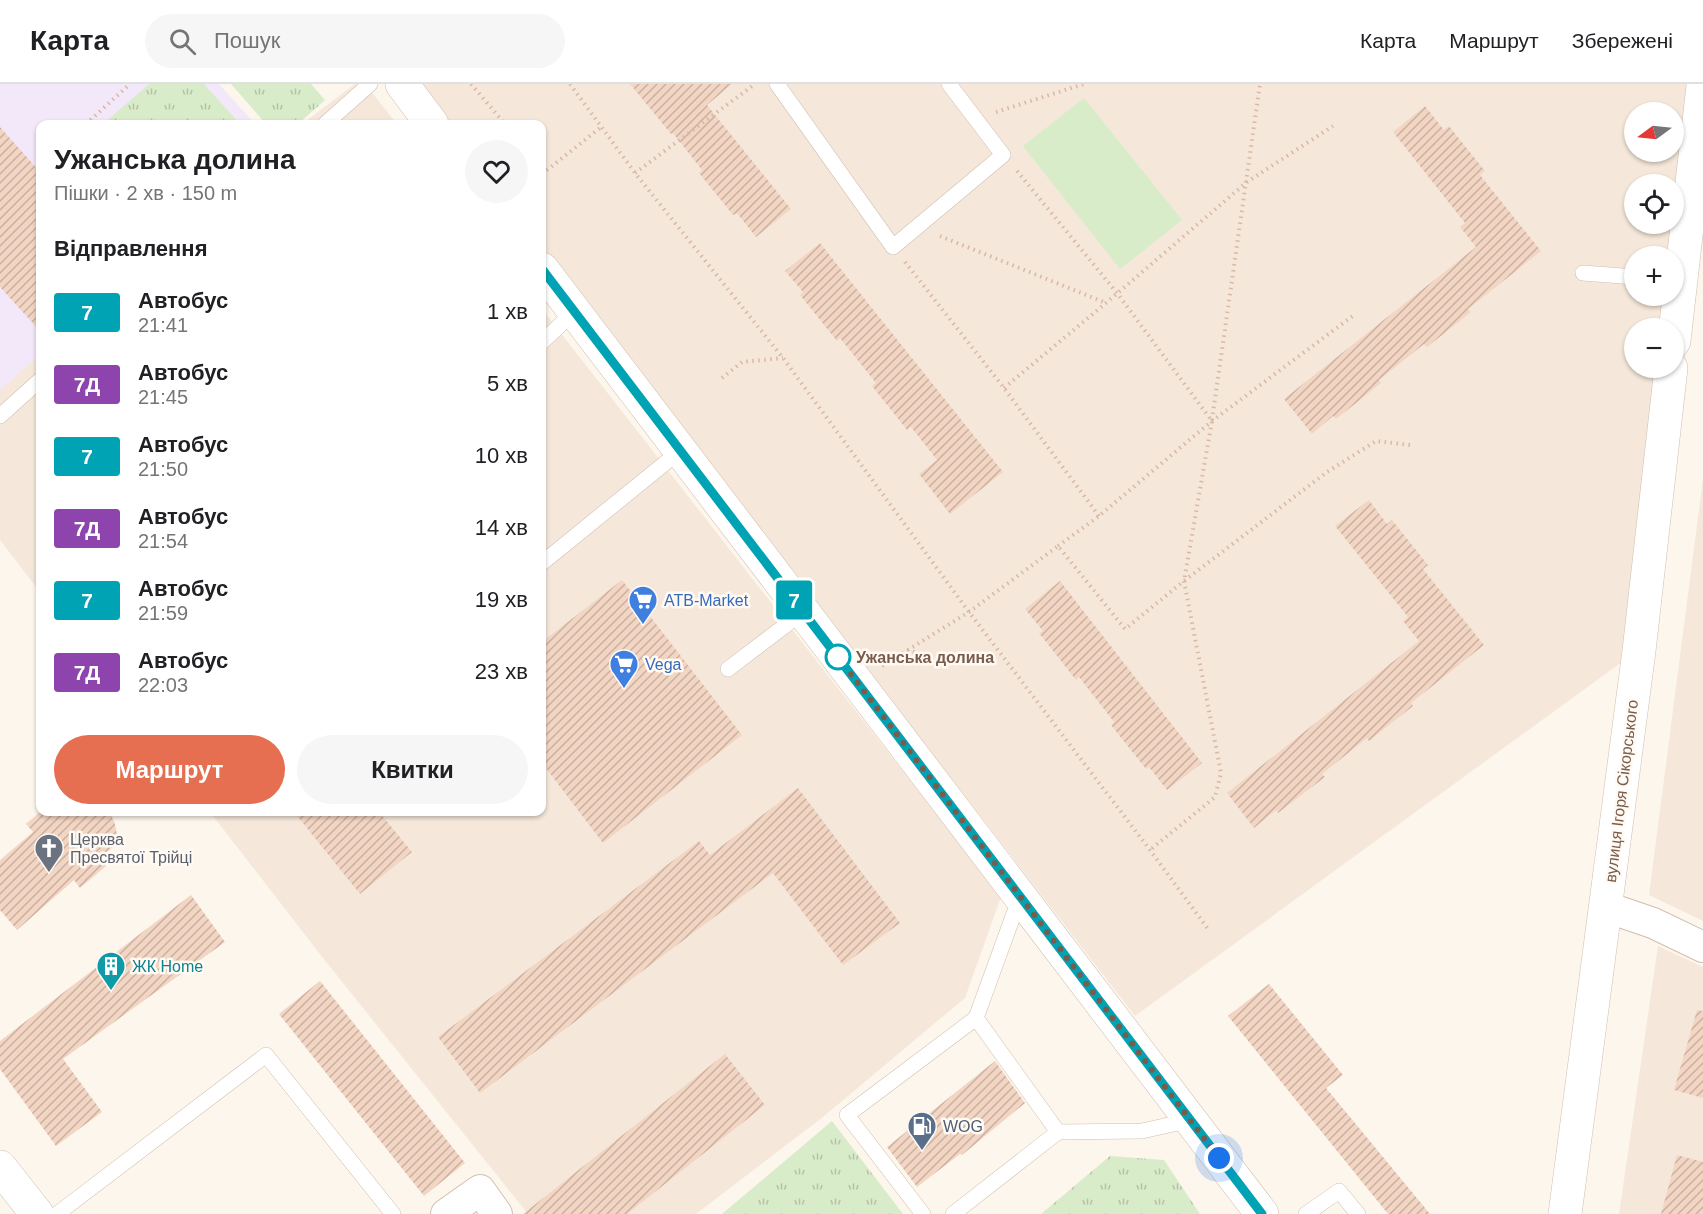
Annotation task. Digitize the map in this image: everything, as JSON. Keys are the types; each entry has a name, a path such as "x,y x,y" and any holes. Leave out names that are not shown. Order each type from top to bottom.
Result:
{"street":[{"path":"402,84 429,120"},
{"path":"1681,246 1703,86"},
{"path":"546,274 1262,1214"},
{"name":"вулиця Ігоря Сікорського","path":"1565,1214 1639,651 1670,378"},
{"path":"1606,907 1653,923 1703,947"},
{"path":"0,1167 37,1214"},
{"path":"446,1214 480,1190 497,1214"}],"lane":[{"path":"330,120 370,84"},
{"path":"777,84 893,246 1003,155 949,84"},
{"path":"1584,273 1624,276"},
{"path":"546,338 574,312"},
{"path":"0,416 36,384"},
{"path":"546,560 680,451"},
{"path":"728,669 803,612"},
{"path":"923,1214 847,1115 976,1018 1020,897"},
{"path":"976,1018 1058,1132"},
{"path":"57,1214 266,1055 393,1214"},
{"path":"953,1214 1058,1132 1142,1131 1191,1120"},
{"path":"1306,1214 1340,1191 1358,1214"}],"path":[{"path":"90,120 130,84"},
{"path":"471,84 502,120"},
{"path":"570,84 600,128 783,358 969,612 1208,929"},
{"path":"635,173 755,84"},
{"path":"975,118 1084,84"},
{"path":"1150,850 1215,797 1221,773 1184,582 1212,421 1260,84"},
{"path":"1004,388 1247,182 1334,126"},
{"path":"546,169 600,128"},
{"path":"1003,155 1117,293 1212,421"},
{"path":"917,226 1106,303"},
{"path":"893,246 1100,516"},
{"path":"856,682 969,612 1100,516 1212,421 1353,315"},
{"path":"722,378 742,362 783,358"},
{"path":"1058,546 1125,629 1327,472 1376,441 1410,445"},
{"path":"907,650 930,657"}],"shaded area":[{"path":"0,84 219,84 251,120 36,120 36,358 0,390"},
{"path":"355,84 365,84 394,120 307,120"},
{"path":"415,84 1692,84 1684,153 1684,102 1624,102 1624,162 1683,162 1682,174 1624,174 1624,234 1675,234 1673,246 1624,246 1624,306 1667,306 1665,318 1624,318 1624,378 1658,378 1626,659 1135,1016 546,253 546,120 443,120"},
{"path":"546,314 1001,897 965,998 823,1117 696,1214 528,1214 323,958 213,816 546,816"},
{"path":"36,358 36,587 0,540 0,390"},
{"path":"1703,479 1703,921 1649,895"},
{"path":"1658,946 1703,967 1703,1214 1619,1214"}],"green space":[{"path":"149,84 204,84 236,120 108,120"},
{"path":"231,84 311,84 325,100 302,120 262,120"},
{"path":"1084,98 1182,220 1120,269 1023,146"},
{"path":"832,1121 903,1214 722,1214"},
{"path":"1110,1156 1164,1160 1200,1214 1041,1214"}],"building":[{"path":"630,84 732,84 707,105 791,209 756,237 737,213 733,215 699,173 702,170 673,133 671,134"},
{"path":"1425,106 1444,130 1449,126 1485,171 1480,175 1541,251 1468,309 1471,312 1427,347 1424,344 1379,380 1381,383 1336,419 1333,416 1312,434 1284,399 1476,247 1460,227 1465,223 1393,132"},
{"path":"0,127 36,168 36,327 0,287"},
{"path":"820,243 1003,472 950,514 919,474 937,460 911,427 907,430 872,386 876,383 840,338 837,341 800,295 803,292 785,271"},
{"path":"1369,500 1387,524 1392,520 1428,565 1423,569 1484,645 1411,703 1413,706 1369,741 1367,738 1322,774 1325,777 1278,813 1276,810 1254,828 1227,793 1419,641 1403,621 1408,617 1335,526"},
{"name":"Vega","path":"622,580 742,735 603,843 546,768 546,639"},
{"path":"1060,581 1202,763 1167,790 1149,767 1146,769 1111,725 1114,722 1079,677 1076,680 1039,633 1043,631 1025,609"},
{"path":"798,788 900,923 843,965 773,873 480,1093 438,1037 699,841 710,855"},
{"name":"Церква Пресвятої Трійці","path":"36,815 112,816 117,835 115,845 100,858 106,866 80,888 74,880 17,930 0,910 0,860 33,832 26,824"},
{"path":"297,816 382,816 412,852 360,894"},
{"name":"ЖК Home","path":"191,895 225,942 63,1059 102,1112 56,1146 0,1069 0,1041"},
{"path":"320,981 465,1163 424,1196 279,1014"},
{"path":"1269,984 1343,1075 1326,1088 1430,1214 1388,1214 1228,1016"},
{"path":"1697,1010 1703,1011 1703,1098 1674,1090"},
{"path":"725,1054 765,1105 627,1214 523,1214"},
{"path":"995,1061 1025,1103 962,1155 960,1154 917,1187 887,1147"},
{"path":"1677,1155 1703,1162 1703,1214 1661,1214"}],"bus line":[{"name":"7","path":"546,274 1262,1214"}],"place":[{"name":"ATB-Market","path":"643,626"},
{"name":"Ужанська долина","path":"838,657"},
{"name":"Vega","path":"624,690"},
{"name":"Церква Пресвятої Трійці","path":"49,874"},
{"name":"ЖК Home","path":"111,992"},
{"name":"WOG","path":"922,1152"}],"route":[{"path":"838,657 1219,1158"}]}
